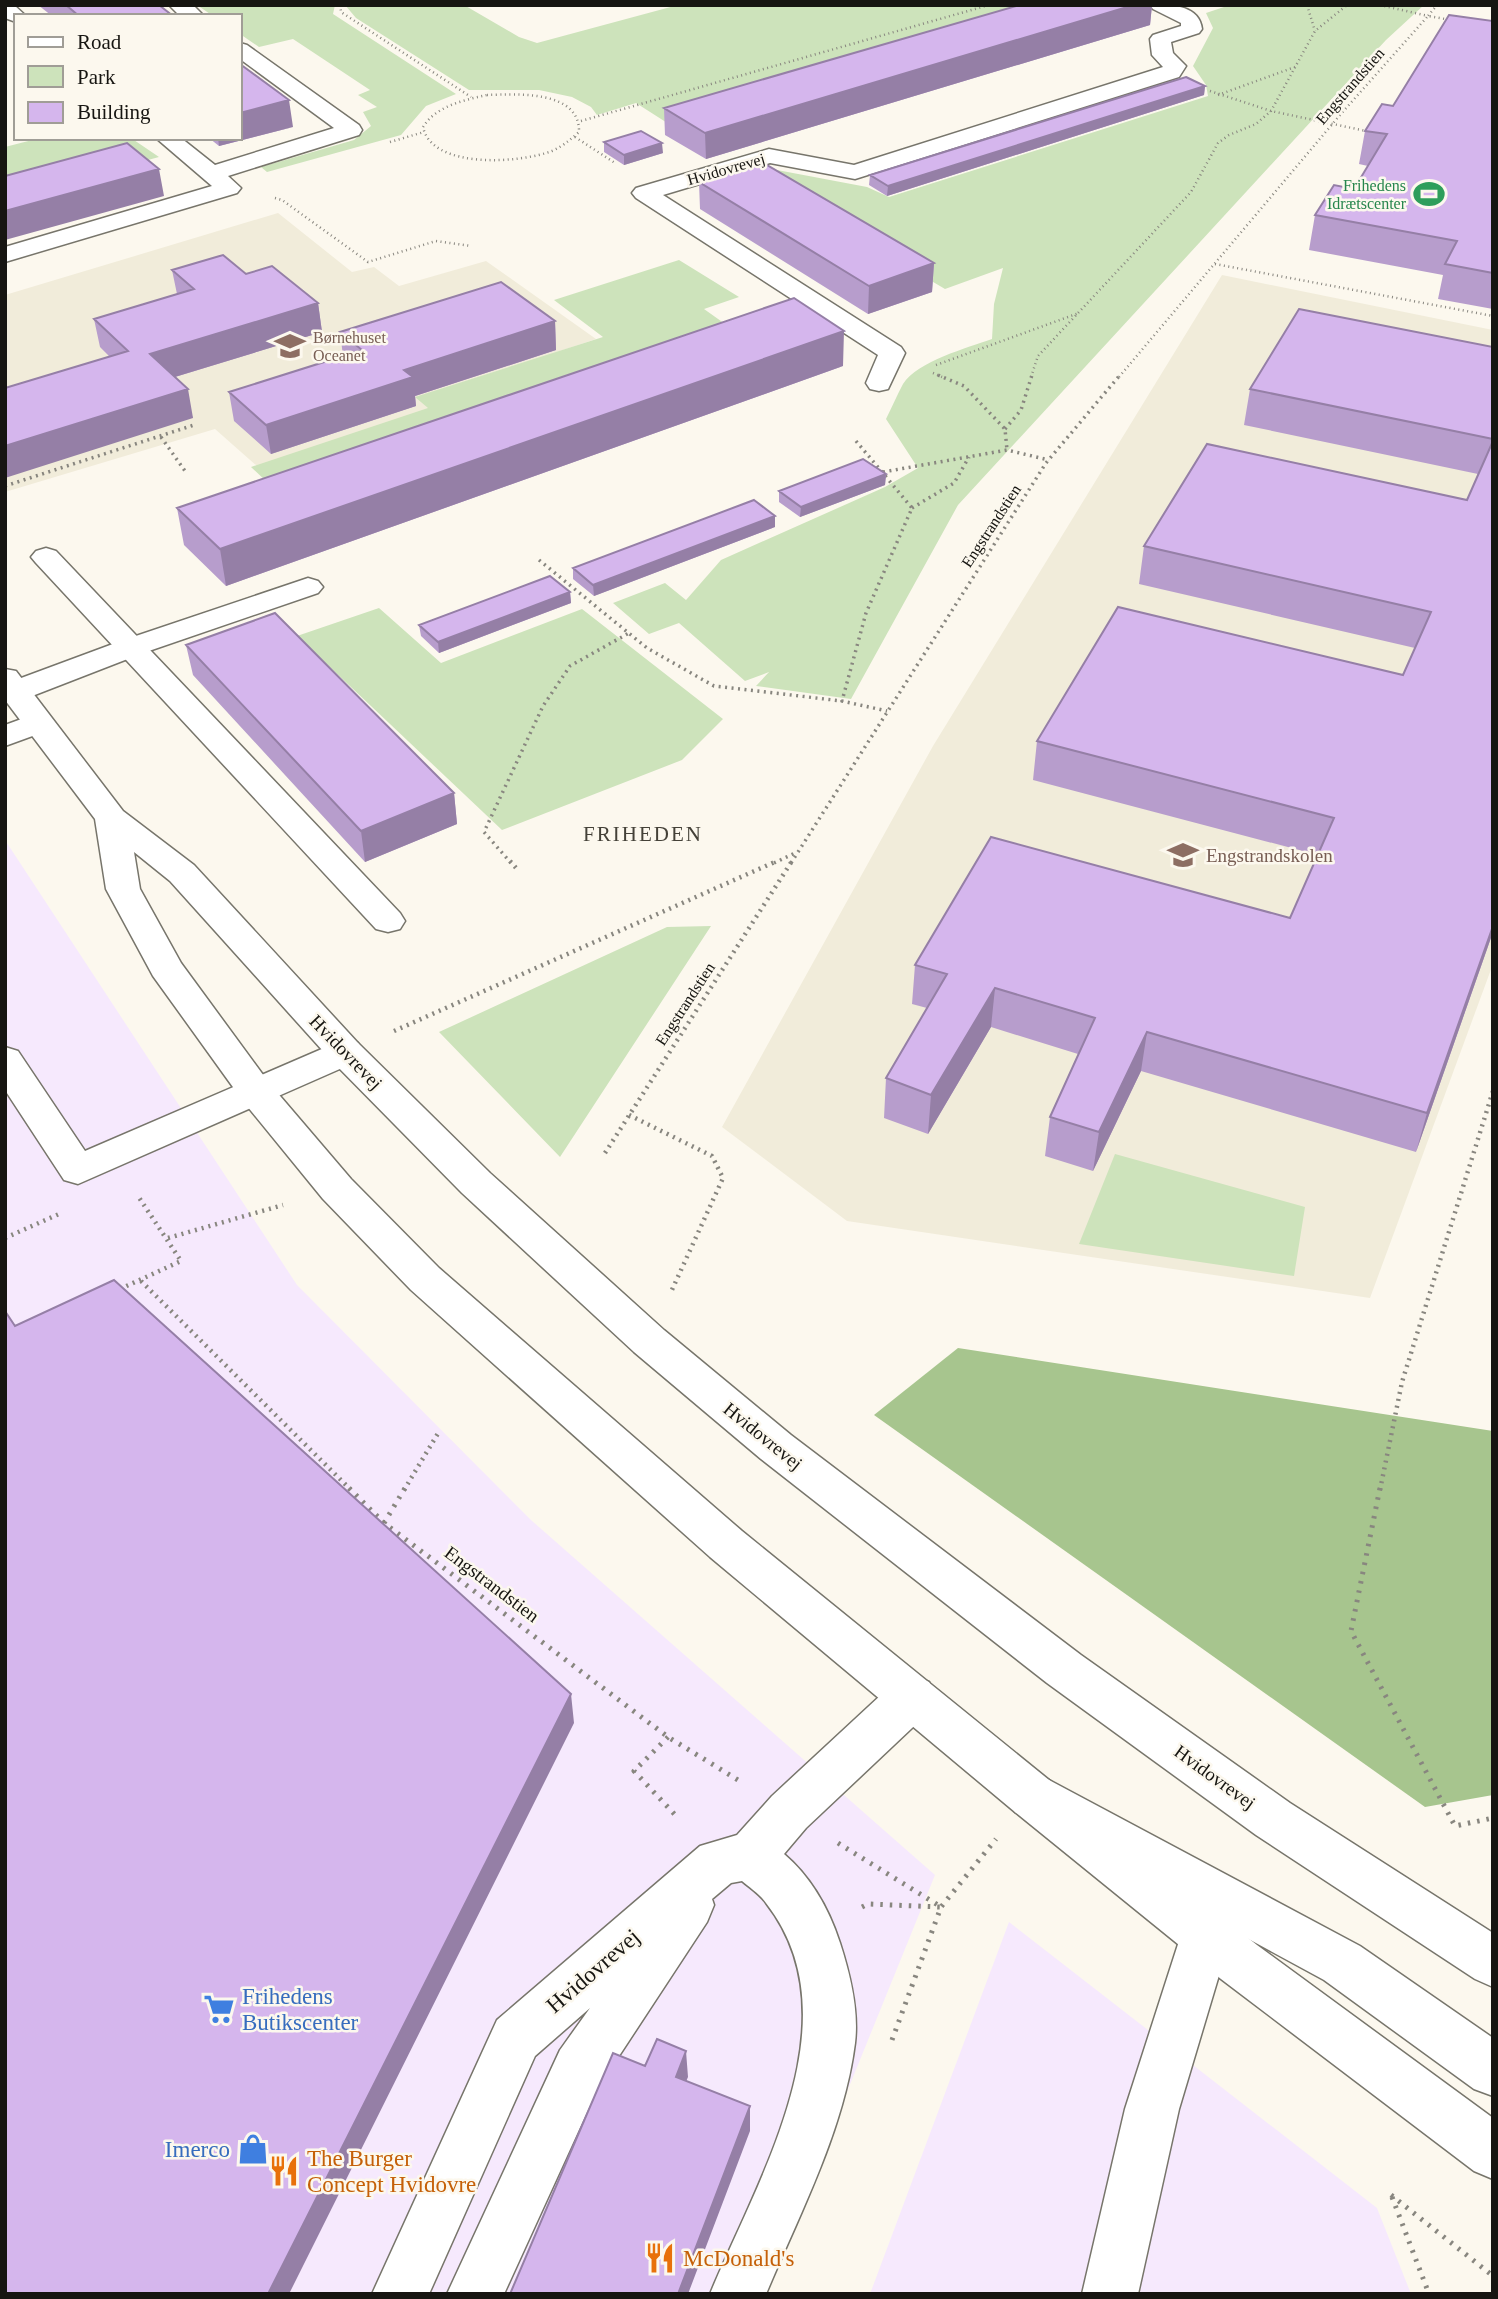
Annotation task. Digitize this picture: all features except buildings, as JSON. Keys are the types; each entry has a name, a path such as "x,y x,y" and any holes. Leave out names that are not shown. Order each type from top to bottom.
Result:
{"street":[{"path":"1160,5 1191,20 1192,29 1160,39 1163,55 1175,66 1171,72"},
{"path":"209,174 351,130 242,50"},
{"name":"Hvidovrevej","path":"883,373 892,353 644,193 769,156 855,173 1171,72"},
{"path":"5,255 229,188 169,140"},
{"path":"46,557 388,921"},
{"name":"Hvidovrevej","path":"308,587 132,647 10,684 111,818 181,873 345,1052 476,1183 649,1341 776,1447 1064,1669 1273,1819 1493,1962"},
{"path":"5,736 38,723"},
{"name":"Hvidovrevej","path":"111,818 123,889 166,968 256,1092 337,1189 425,1279 726,1544 1032,1796 1206,1936 1493,2152"},
{"path":"5,1060 78,1170 345,1052"},
{"name":"Hvidovrevej","path":"400,2294 516,2038 789,1812 912,1697"},
{"path":"1032,1796 1342,1963 1493,2070"},
{"path":"475,2294 579,2069 734,1859 783,1885 810,1928 825,1975 829,2040 816,2108 738,2294"},
{"path":"1110,2294 1152,2109 1206,1936"}],"path":[{"path":"340,5 341,12 472,98"},
{"path":"580,121 989,5"},
{"path":"1307,5 1315,31"},
{"path":"1005,429 1021,410 1038,356 1191,192 1218,144 1229,135 1256,124 1271,111 1315,31 1347,5"},
{"path":"1380,5 1454,20"},
{"name":"Engstrandstien","path":"605,1153 1049,460 1437,5"},
{"path":"1218,95 1295,67"},
{"path":"1171,72 1218,95 1271,111 1374,133"},
{"path":"511,94 548,99 570,108 580,121 579,132 566,144 545,153 519,159 463,157 436,147 428,140 424,132 428,118 445,106 472,98 511,94"},
{"path":"368,262 436,242 471,246"},
{"path":"1215,264 1493,316"},
{"path":"883,373 922,370 1081,312"},
{"path":"922,370 942,375 964,386 1005,429 1007,450"},
{"path":"5,486 194,425"},
{"path":"161,437 185,471"},
{"path":"856,442 912,508"},
{"path":"882,472 1007,450 1049,460"},
{"path":"842,701 866,613 912,508 954,483 969,457"},
{"path":"539,560 647,648 714,686 842,701 887,711"},
{"path":"516,868 484,832 543,706 570,666 629,633"},
{"path":"345,1052 796,853"},
{"path":"1493,1091 1402,1382 1351,1631 1454,1826 1493,1818"},
{"path":"629,1115 712,1156 723,1178 649,1341"},
{"path":"116,1290 181,1261 168,1238 337,1189"},
{"name":"Engstrandstien","path":"141,1281 384,1522 668,1737"},
{"path":"384,1522 440,1430"},
{"path":"941,1907 1032,1796"},
{"path":"1430,2294 1391,2195 1493,2276"}],"shaded area":[{"name":"Børnehuset Oceanet","path":"278,213 352,272 374,267 399,286 486,261 596,339 554,353 274,481 215,429 5,492 5,295"},
{"name":"Engstrandskolen","path":"1222,275 1493,330 1493,964 1370,1298 847,1221 722,1127 933,746"},
{"path":"5,840 297,1285 531,1520 935,1875 765,2294 5,2294"},
{"path":"1009,1922 1377,2208 1411,2294 870,2294"}],"green space":[{"path":"197,5 335,5 333,14 456,94 426,106 401,135 267,172 261,167 354,140 371,126 363,112 377,107 358,95 370,90 293,39 259,47 242,35 242,14 210,14"},
{"path":"345,5 464,5 519,37 537,43 678,5 1087,5 672,126 636,103 597,115 591,107 572,97 539,90 469,90 356,18"},
{"path":"1230,5 1424,5 1386,40 958,505 851,699 756,686 769,672 745,681 679,623 649,634 613,603 665,583 686,600 721,560 885,487 918,468 886,419 903,384 931,362 992,339 994,304 1003,268 945,289 755,177 777,170 867,187 889,197 1208,96 1206,85 1193,66 1213,28 1206,13"},
{"path":"32,140 134,140 159,157 5,199 5,147"},
{"path":"679,260 739,297 704,309 742,336 285,499 251,467 428,408 415,397 603,337 554,300"},
{"path":"379,608 441,663 582,609 723,719 682,760 502,830 297,636"},
{"path":"711,926 560,1157 439,1032 667,927"},
{"path":"1115,1154 1305,1207 1294,1276 1079,1244"},
{"path":"958,1348 1493,1431 1493,1795 1425,1807 874,1415"}],"place":[{"name":"Frihedens Idrætscenter","path":"1429,194"},
{"name":"Børnehuset Oceanet","path":"290,346"},
{"name":"Engstrandskolen","path":"1183,855"},
{"name":"Frihedens Butikscenter","path":"219,2009"},
{"name":"Imerco","path":"253,2149"},
{"name":"The Burger Concept Hvidovre","path":"284,2171"},
{"name":"McDonald's","path":"660,2258"}],"district":[{"name":"FRIHEDEN","path":"643,834"}]}
